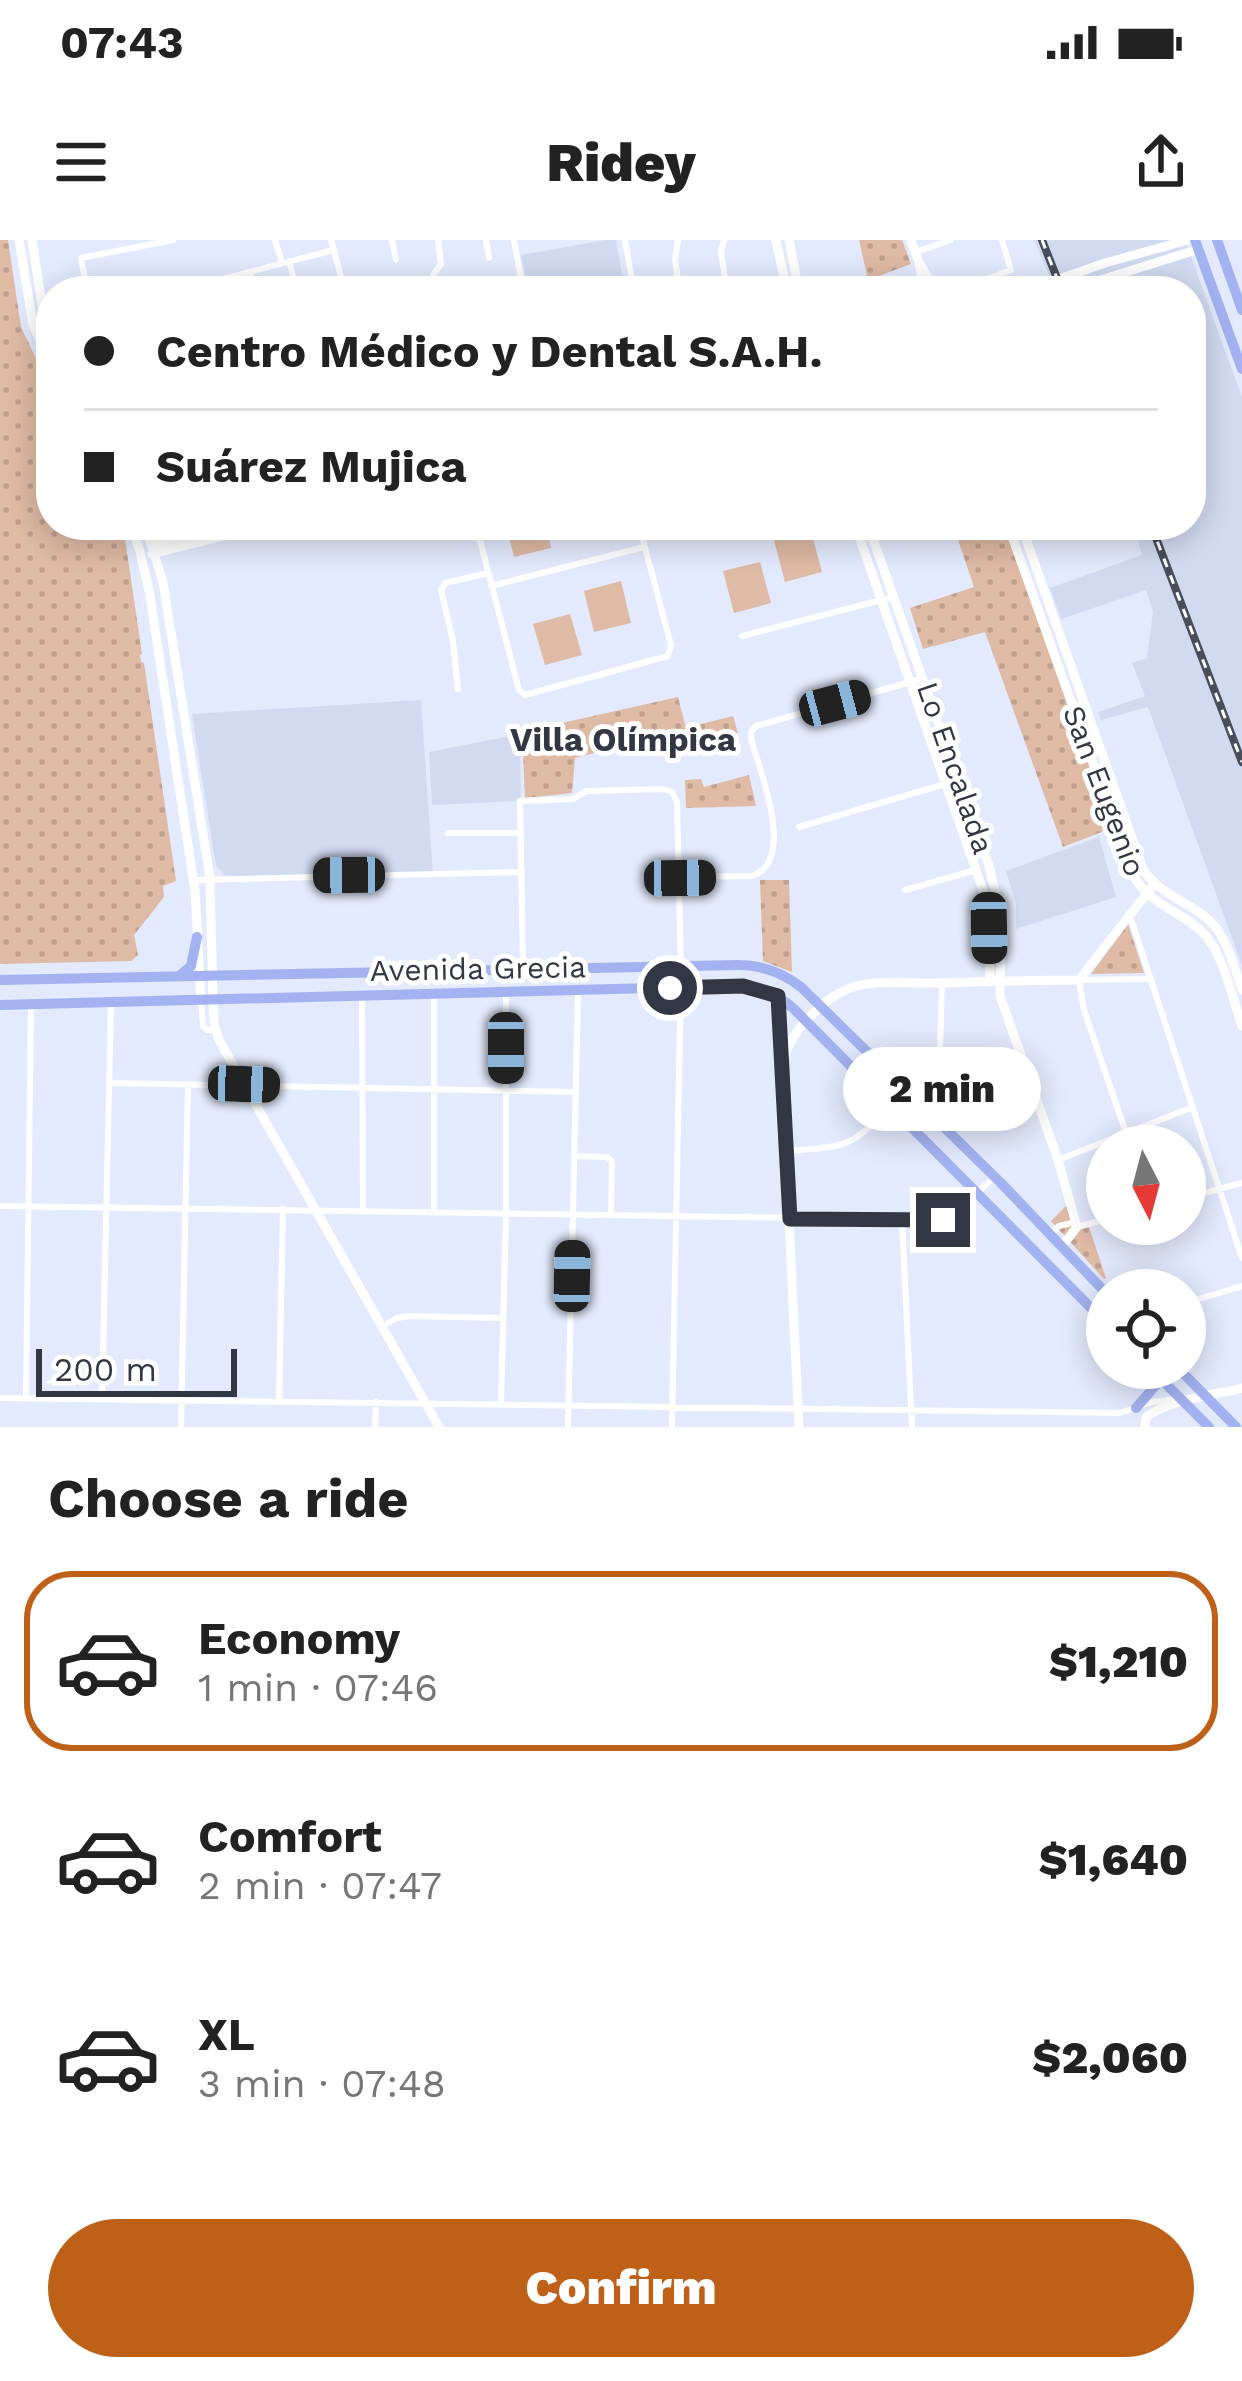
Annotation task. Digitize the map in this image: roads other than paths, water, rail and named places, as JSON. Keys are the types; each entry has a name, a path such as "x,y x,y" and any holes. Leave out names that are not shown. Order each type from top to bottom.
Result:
{"main road":[{"path":"19,240 36,332"},
{"path":"32,240 39,276"},
{"path":"776,240 788,276"},
{"path":"789,240 791,276"},
{"path":"911,240 921,276"},
{"path":"1217,240 1242,310"},
{"path":"1068,276 1194,243"},
{"path":"1106,276 1194,243"},
{"path":"1194,243 1242,369"},
{"path":"917,257 927,276"},
{"path":"136,540 156,632 194,880 197,938 207,977"},
{"path":"151,540 163,581 210,878 207,1000 215,1030 439,1427"},
{"path":"172,540 180,543"},
{"path":"163,581 166,561 187,540"},
{"path":"140,552 195,540"},
{"name":"Lo Encalada","path":"860,540 881,601 960,779 989,866 1001,916 995,980"},
{"name":"Lo Encalada","path":"873,540 988,907 995,980 1077,1224"},
{"name":"San Eugenio","path":"1014,540 1146,873 1154,884 1217,929 1238,993 1242,1026"},
{"name":"San Eugenio","path":"1025,540 1043,607"},
{"name":"San Eugenio","path":"1050,626 1132,874 1146,894 1208,938 1238,993"},
{"path":"156,632 171,629"},
{"path":"1122,847 1136,848"},
{"path":"783,1065 788,1047 820,1008 864,984 1078,980 1154,884"},
{"path":"196,902 212,901"},
{"path":"178,977 190,967 197,938"},
{"name":"Avenida Grecia","path":"0,980 745,964 769,969 792,980 1086,1272"},
{"name":"Avenida Grecia","path":"0,1005 743,986 778,996"},
{"path":"778,996 1086,1303"},
{"path":"778,996 799,1427"},
{"path":"1062,1246 1077,1224"},
{"path":"1145,1426 1150,1413 1183,1400 1242,1388"},
{"path":"1133,1409 1152,1389"},
{"path":"1171,1389 1209,1427"},
{"path":"1198,1389 1236,1427"}],"street":[{"path":"120,240 121,250"},
{"path":"84,276 81,258 173,240"},
{"path":"275,240 291,276"},
{"path":"331,240 342,276"},
{"path":"392,240 396,260"},
{"path":"433,276 441,264 438,240"},
{"path":"486,240 489,258"},
{"path":"514,240 520,276"},
{"path":"625,240 631,276"},
{"path":"678,240 678,276"},
{"path":"724,240 725,276"},
{"path":"917,257 951,240"},
{"path":"992,276 1012,268 1002,240"},
{"path":"238,276 334,250"},
{"path":"250,272 251,276"},
{"path":"480,540 519,690 526,694 664,659 670,653 642,540"},
{"path":"491,586 644,547"},
{"path":"458,689 441,590 446,584 488,573"},
{"path":"742,636 893,597"},
{"path":"680,878 756,875 770,864 774,825 751,732 762,723 918,680"},
{"path":"799,827 960,779"},
{"path":"524,970 520,801 573,799 586,791 668,790 674,794 681,988 672,1427"},
{"path":"448,833 520,833"},
{"path":"904,890 989,866"},
{"path":"194,880 521,872"},
{"path":"1130,916 1242,1258"},
{"path":"1123,1125 1078,980 1151,979"},
{"path":"906,1092 940,1049 942,983"},
{"path":"568,1427 578,991"},
{"path":"502,1404 506,993"},
{"path":"434,995 434,1212"},
{"path":"362,997 363,1211"},
{"path":"102,1399 112,1003"},
{"path":"26,1398 31,1004"},
{"path":"110,1083 576,1092"},
{"path":"181,1427 188,1084"},
{"path":"787,1151 847,1144 890,1106"},
{"path":"1147,1125 1193,1107"},
{"path":"1058,1160 1086,1149"},
{"path":"575,1156 610,1159 611,1216"},
{"path":"0,1206 902,1220 949,1218 994,1177"},
{"path":"1206,1193 1242,1184"},
{"path":"279,1401 283,1209"},
{"path":"902,1220 912,1427"},
{"path":"1050,1234 1059,1226 1086,1222"},
{"path":"1206,1297 1242,1286"},
{"path":"382,1327 409,1316 503,1318"},
{"path":"0,1398 1120,1413 1160,1400 1183,1400"},
{"path":"375,1427 376,1402"},
{"path":"1133,1409 1145,1426"}],"railway":[{"path":"1042,240 1056,276"},
{"path":"1157,540 1242,762"}],"district":[{"name":"Villa Olímpica","path":"623,739"}]}
